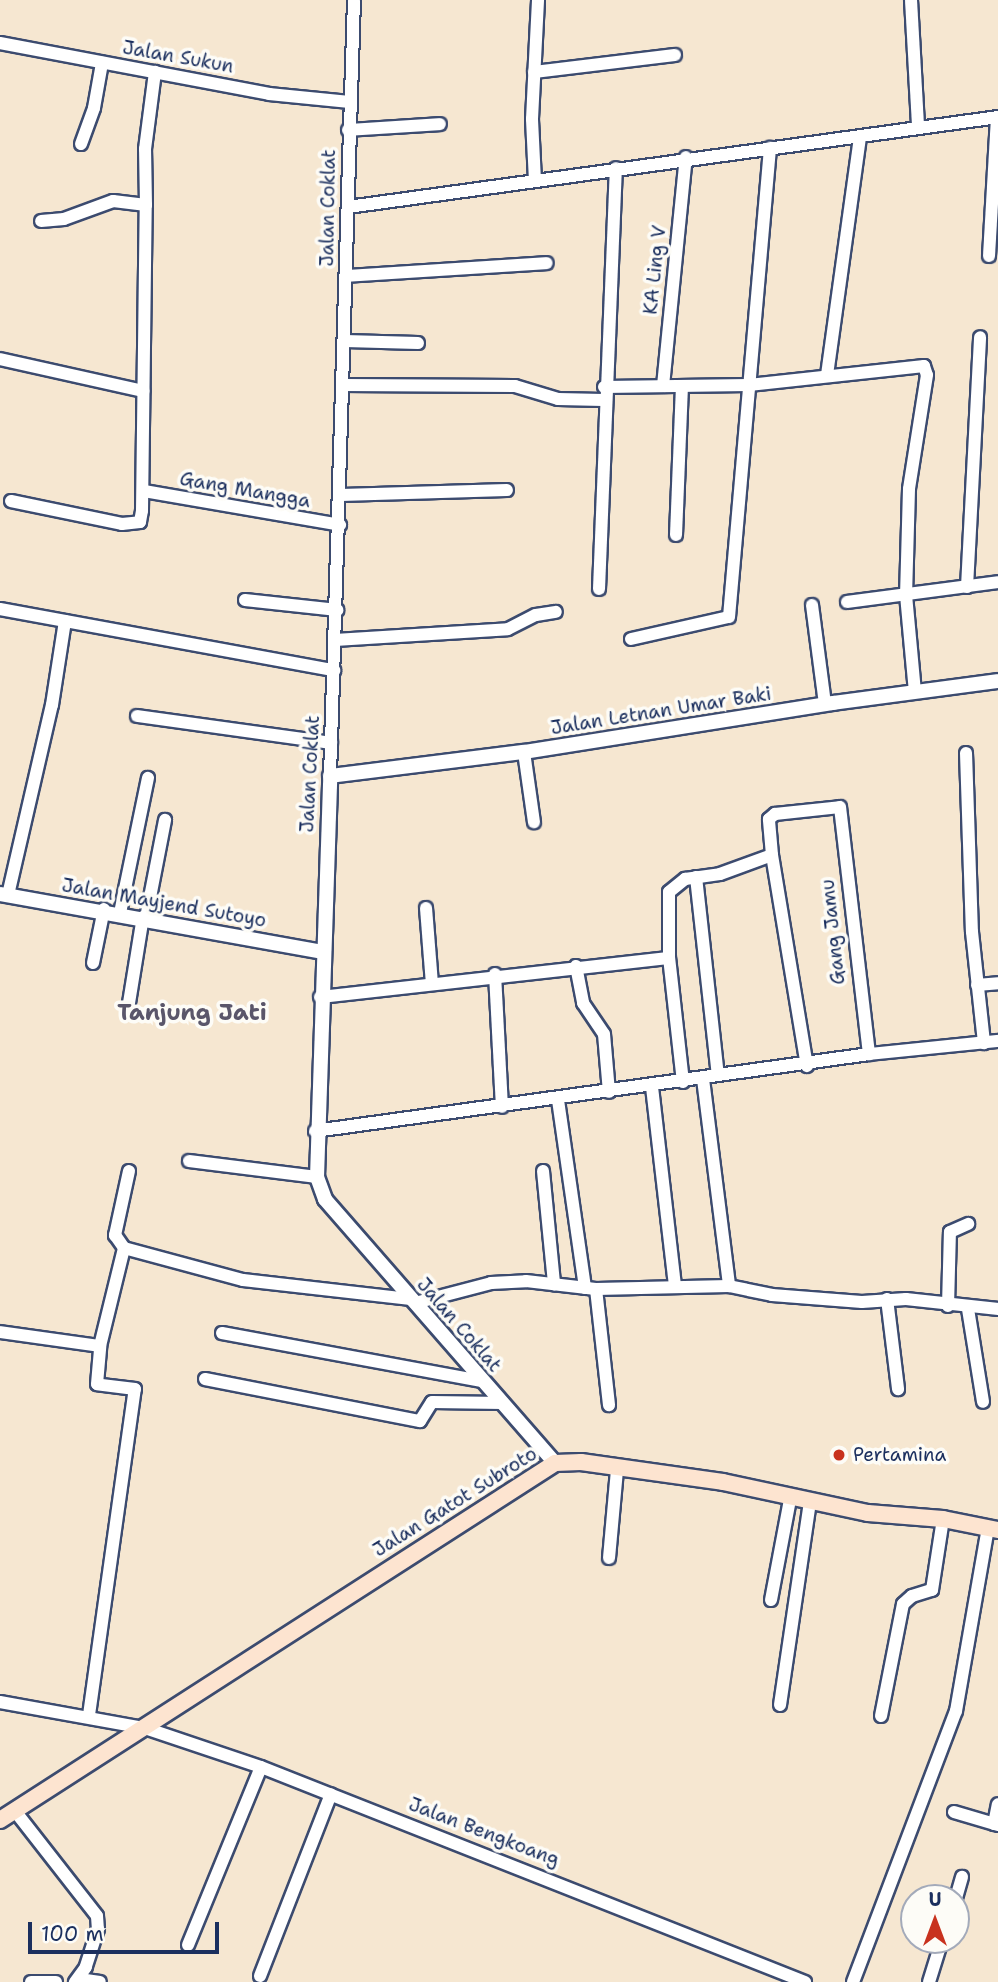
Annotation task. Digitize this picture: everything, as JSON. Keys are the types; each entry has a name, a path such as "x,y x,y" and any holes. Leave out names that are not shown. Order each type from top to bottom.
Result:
{"main road":[{"name":"Jalan Gatot Subroto","path":"0,1820 555,1463 581,1462 617,1470 723,1482 810,1503 943,1519 993,1528"}],"street":[{"name":"Jalan Coklat","path":"354,0 348,130 340,525 315,1131 317,1177 325,1199 555,1463"},
{"path":"535,181 534,72 538,0"},
{"path":"911,0 918,126"},
{"name":"Jalan Sukun","path":"0,43 269,94 350,102"},
{"path":"534,72 675,55"},
{"path":"81,144 94,108 102,63"},
{"path":"11,501 135,525 140,522 144,491 145,149 155,72"},
{"path":"348,207 685,157 860,137 918,126 998,117 989,256"},
{"path":"348,130 440,124"},
{"path":"827,375 860,137"},
{"path":"631,639 729,617 770,148"},
{"name":"KA Ling V","path":"663,386 685,157"},
{"path":"599,589 603,394 615,168"},
{"path":"41,221 64,219 114,201 146,205"},
{"path":"346,276 547,263"},
{"path":"967,587 980,337"},
{"path":"345,341 418,343"},
{"path":"0,359 143,391"},
{"path":"343,384 515,386 558,399 663,386 748,384 912,364 925,368 909,489 906,595 915,692"},
{"path":"676,535 682,386"},
{"path":"341,495 507,490"},
{"name":"Gang Mangga","path":"144,491 340,525"},
{"path":"847,602 998,582"},
{"path":"245,600 337,610"},
{"path":"811,605 825,704"},
{"path":"0,609 334,670"},
{"path":"335,640 508,629 536,615 556,612"},
{"path":"4,894 52,705 65,621"},
{"name":"Jalan Letnan Umar Baki","path":"330,776 524,752 825,704 998,681"},
{"path":"137,716 331,743"},
{"path":"524,752 534,822"},
{"path":"966,753 977,985 984,1043"},
{"path":"120,913 148,778"},
{"name":"Gang Jamu","path":"772,855 769,819 775,814 840,807 869,1054"},
{"path":"129,1003 165,820"},
{"path":"683,1082 669,958 669,892 678,881 720,874 772,855 807,1066"},
{"path":"696,877 718,1075"},
{"name":"Jalan Mayjend Sutoyo","path":"4,894 104,909 321,952"},
{"path":"426,908 432,984"},
{"path":"93,963 104,909"},
{"path":"320,997 495,974 669,958"},
{"path":"576,966 583,1003 604,1034 609,1092"},
{"path":"495,974 502,1107"},
{"path":"977,985 998,983"},
{"path":"315,1131 652,1087 718,1075 807,1066 869,1054 998,1041"},
{"path":"703,1079 729,1286"},
{"path":"652,1087 675,1286"},
{"path":"558,1100 608,1405"},
{"path":"189,1161 317,1177"},
{"path":"130,1171 115,1235 124,1248 243,1280 413,1301 491,1283 554,1284 591,1289 729,1286 772,1295 862,1302 887,1299 968,1309 998,1309"},
{"path":"543,1171 554,1284"},
{"path":"947,1306 950,1232 968,1224"},
{"path":"89,1715 135,1389 97,1384 100,1346 124,1248"},
{"path":"887,1299 898,1389"},
{"path":"968,1309 983,1402"},
{"path":"0,1332 100,1346"},
{"path":"222,1333 481,1381"},
{"path":"205,1379 420,1421 435,1401 503,1404"},
{"path":"609,1558 617,1470"},
{"path":"771,1600 790,1499"},
{"path":"780,1705 810,1503"},
{"path":"881,1716 903,1604 932,1590 943,1519"},
{"path":"853,1982 956,1711 993,1528"},
{"name":"Jalan Bengkoang","path":"0,1702 89,1715 145,1728 261,1767 805,1982"},
{"path":"188,1945 261,1767"},
{"path":"260,1976 331,1794"},
{"path":"954,1812 996,1824 998,1804"},
{"path":"15,1811 97,1916 98,1929 77,1980 100,1982"},
{"path":"960,1884 962,1877"},
{"path":"929,1982 938,1954"},
{"path":"31,1982 56,1982"}],"place":[{"name":"Pertamina","path":"839,1455"}],"district":[{"name":"Tanjung Jati","path":"192,1012"}]}
